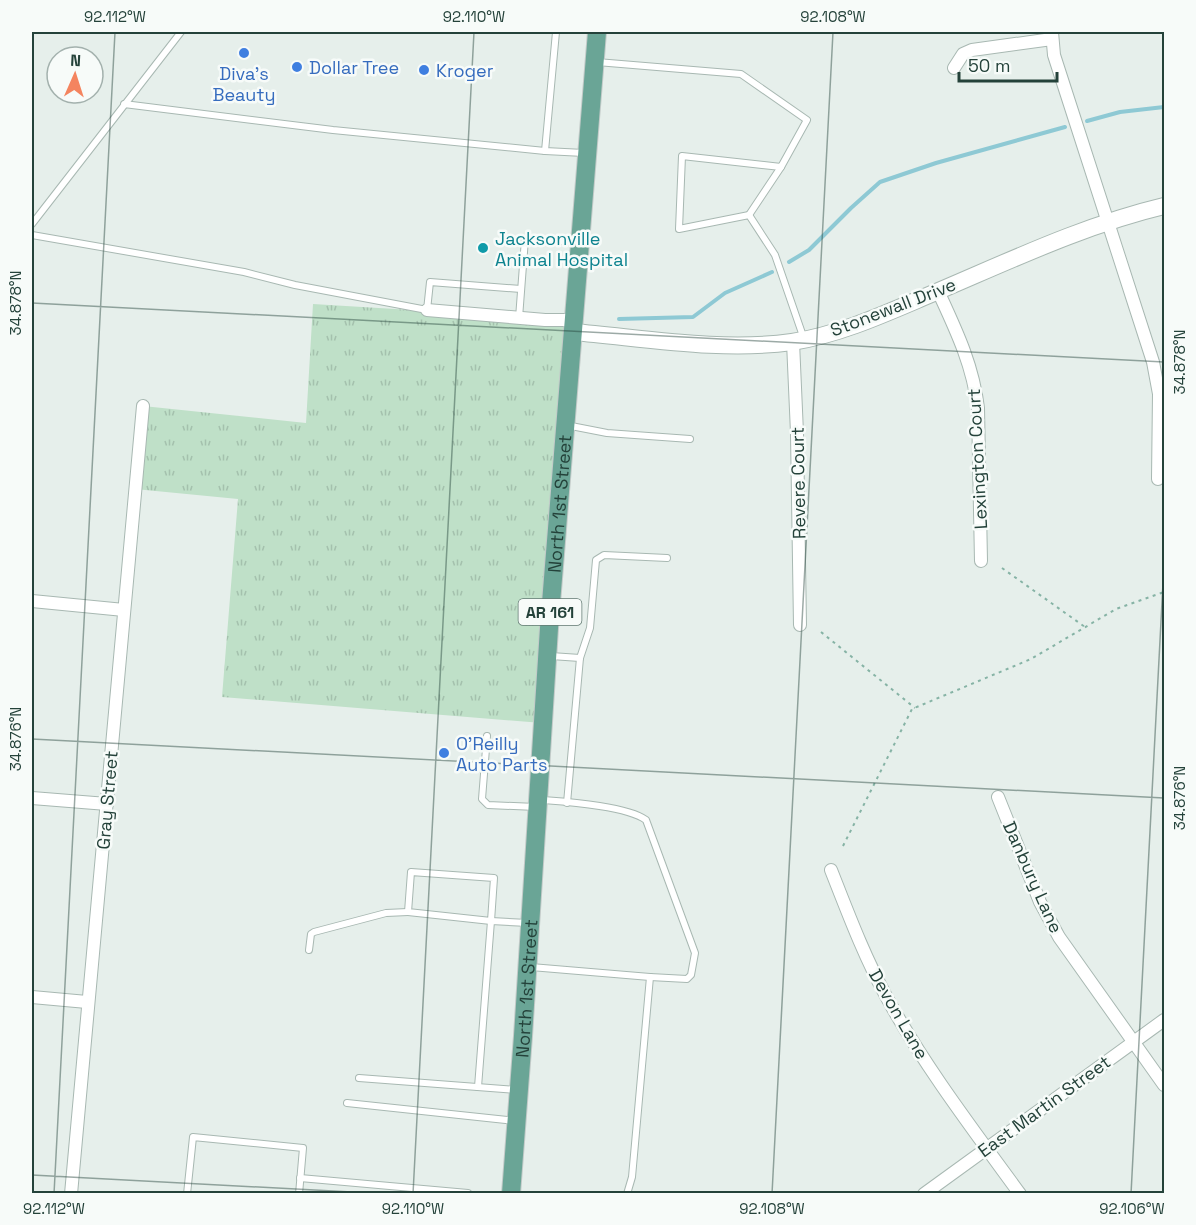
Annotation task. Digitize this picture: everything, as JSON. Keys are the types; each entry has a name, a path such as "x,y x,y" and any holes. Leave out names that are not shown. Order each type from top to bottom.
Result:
{"main road":[{"name":"North 1st Street","path":"511,1194 547,656 597,32"}],"street":[{"path":"954,68 958,59 972,50 1052,35 1054,55 1162,394 1158,479"},
{"name":"Stonewall Drive","path":"574,326 710,344 798,340 851,327 1020,255 1109,222 1164,206"},
{"name":"Lexington Court","path":"938,291 962,342 976,389 981,561"},
{"path":"427,310 519,318 574,326"},
{"name":"Revere Court","path":"798,340 800,625"},
{"name":"Gray Street","path":"71,1194 143,406"},
{"path":"32,601 124,610"},
{"name":"Danbury Lane","path":"998,797 1046,916 1164,1086"},
{"path":"32,798 107,804"},
{"name":"Devon Lane","path":"831,870 865,954 885,996 909,1036 1020,1194"},
{"path":"32,997 87,1002"},
{"name":"East Martin Street","path":"924,1194 1164,1020"}],"lane":[{"path":"32,224 181,32"},
{"path":"545,151 556,32"},
{"path":"594,62 741,74 807,120 781,167 749,215 679,229 682,156 781,167"},
{"path":"124,104 333,130 588,154"},
{"path":"749,215 775,255 798,340"},
{"path":"32,235 244,272 295,285 427,310 430,282 521,289"},
{"path":"519,318 525,239 581,242"},
{"path":"566,425 607,433 690,439"},
{"path":"567,803 580,658 590,628 596,560 604,555 667,558"},
{"path":"547,656 580,658"},
{"path":"487,735 482,799 488,805 567,803 623,811 639,815 646,820 694,953 693,968 687,979 527,967"},
{"path":"408,912 411,872 494,878 478,1087"},
{"path":"309,950 311,934 314,932 386,913 408,912 529,923"},
{"path":"627,1194 632,1177 650,977"},
{"path":"359,1078 519,1090"},
{"path":"347,1103 516,1121"},
{"path":"187,1194 193,1137 303,1148 299,1194"},
{"path":"300,1178 413,1191 468,1193"}],"path":[{"path":"1002,568 1085,627"},
{"path":"843,846 912,709 1031,659 1116,609 1164,592"},
{"path":"821,632 915,708"}],"green space":[{"path":"313,304 574,320 542,723 222,697 238,499 135,489 143,406 306,423"}],"waterway":[{"path":"1087,121 1120,112 1164,107"},
{"path":"789,262 809,250 880,182 936,163 1065,127"},
{"path":"619,319 693,317 725,293 772,272"}],"place":[{"name":"Diva’s Beauty","path":"244,53"},
{"name":"Dollar Tree","path":"297,67"},
{"name":"Kroger","path":"424,70"},
{"name":"Jacksonville Animal Hospital","path":"483,248"},
{"name":"O'Reilly Auto Parts","path":"444,753"}]}
